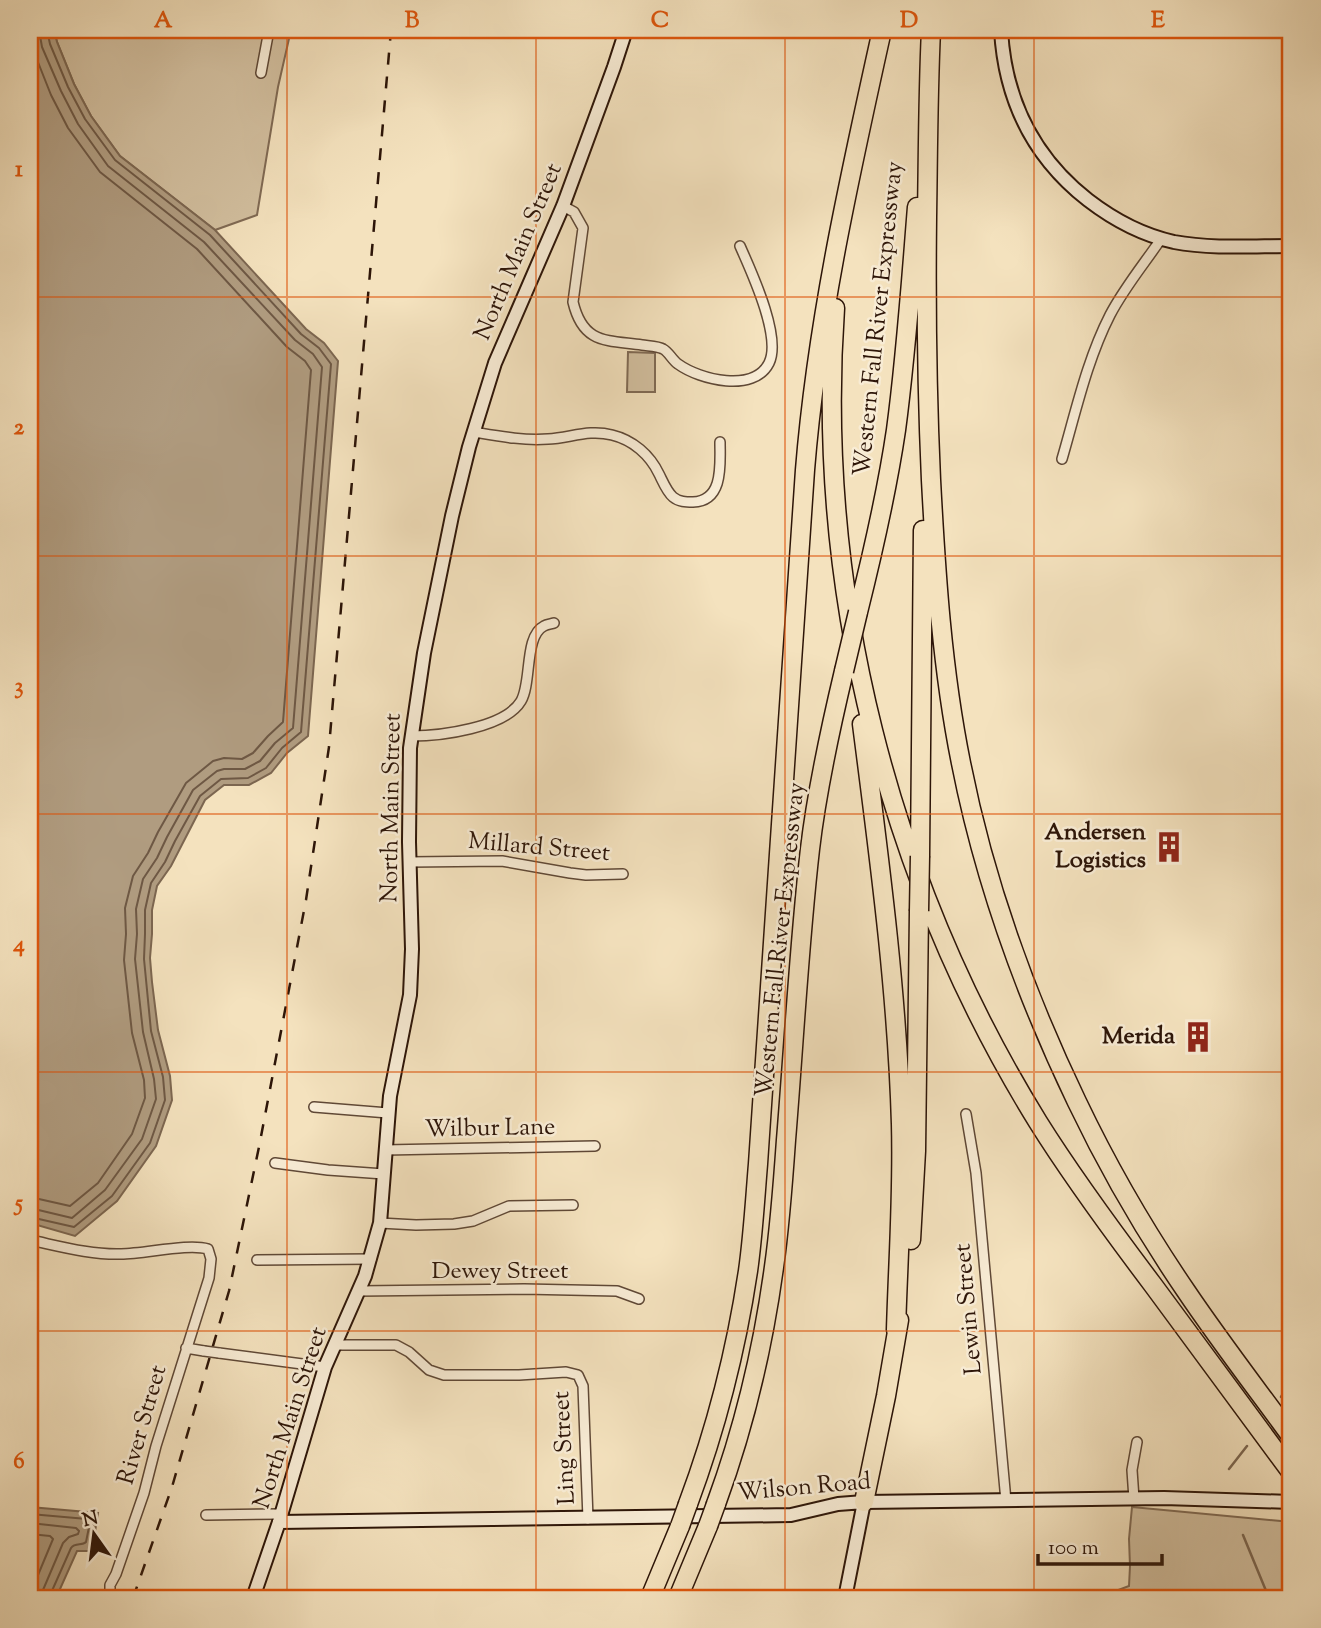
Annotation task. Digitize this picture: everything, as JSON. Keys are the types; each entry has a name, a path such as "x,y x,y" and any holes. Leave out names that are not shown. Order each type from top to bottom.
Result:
{"highway":[{"path":"882,30 848,193 836,284 832,405 838,526 867,706 894,804 940,931 978,1015 1022,1096 1113,1231 1291,1472"},
{"path":"864,1502 888,1387 909,1264 914,1197 931,30"},
{"name":"Western Fall River Expressway","path":"678,1598 708,1526 735,1447 763,1337 772,1284 782,1195 809,856 823,766 854,614 881,511 899,407 930,71"},
{"name":"Western Fall River Expressway","path":"650,1598 680,1526 712,1433 741,1315 749,1264 808,429 820,337 848,193"},
{"path":"926,373 936,563 950,703 974,821 1009,937 1053,1050 1121,1186 1184,1288 1291,1436"},
{"path":"854,614 890,945 897,1034 902,1179 897,1330"}],"main road":[{"name":"North Main Street","path":"253,1598 326,1367 371,1259 380,1223 388,1113 410,995 411,736 434,599 452,516 495,363 563,206 626,30"},
{"path":"1001,30 1005,65 1013,98 1032,137 1066,182 1103,211 1132,228 1161,239 1201,245 1291,246"},
{"name":"Wilson Road","path":"280,1518 791,1516 838,1504 864,1502 1134,1499 1287,1502"},
{"path":"845,1598 864,1502"}],"street":[{"path":"261,73 270,30"},
{"path":"563,206 575,212 583,228 573,302 582,325 592,335 605,340 662,348 678,364 697,374 726,382 748,380 761,373 769,363 772,350 772,335 756,281 740,246"},
{"path":"1062,459 1088,370 1105,326 1119,299 1161,239"},
{"path":"474,432 531,439 550,439 593,432 621,437 633,443 646,455 657,469 671,496 686,502 699,502 714,492 720,473 720,442"},
{"path":"411,736 436,736 456,732 499,719 513,710 521,700 527,682 531,644 538,630 554,623"},
{"name":"Millard Street","path":"409,862 502,861 578,874 623,874"},
{"path":"314,1107 388,1113"},
{"name":"Lewin Street","path":"966,1114 976,1173 1006,1501"},
{"name":"Wilbur Lane","path":"385,1150 595,1146"},
{"path":"275,1163 384,1174"},
{"path":"380,1223 454,1224 473,1221 509,1206 573,1205"},
{"name":"River Street","path":"30,1240 118,1255 200,1246 208,1249 211,1259 208,1278 112,1594"},
{"path":"257,1260 371,1259"},
{"name":"Dewey Street","path":"359,1291 617,1291 639,1299"},
{"name":"Ling Street","path":"335,1345 396,1345 409,1352 429,1370 443,1375 566,1372 578,1375 583,1386 588,1518"},
{"path":"186,1348 326,1367"},
{"path":"1134,1499 1132,1470 1137,1442"},
{"name":"Wilson Road","path":"206,1515 280,1518"}],"shaded area":[{"path":"54,30 291,30 278,87 257,215 215,230 120,156 91,116 74,84"},
{"path":"628,352 655,353 655,392 627,392"},
{"path":"1132,1507 1291,1522 1291,1598 927,1598 1036,1593 1105,1595 1129,1586"}],"water":[{"path":"30,30 54,30 74,84 91,116 120,156 215,230 306,329 324,343 338,361 308,736 287,753 271,773 249,785 224,785 205,800 171,866 157,886 152,910 150,958 158,1030 170,1076 172,1100 156,1146 117,1201 75,1236 30,1223"},
{"path":"30,1507 98,1513 92,1551 77,1551 56,1598 30,1598"}],"waterway":[{"path":"1281,1397 1291,1380"},
{"path":"1229,1469 1247,1446"},
{"path":"1243,1535 1269,1598"}],"railway":[{"path":"133,1598 172,1487 229,1291 306,900 329,747 391,30"}],"place":[{"name":"Andersen Logistics","path":"1169,847"},
{"name":"Merida","path":"1198,1037"}]}
